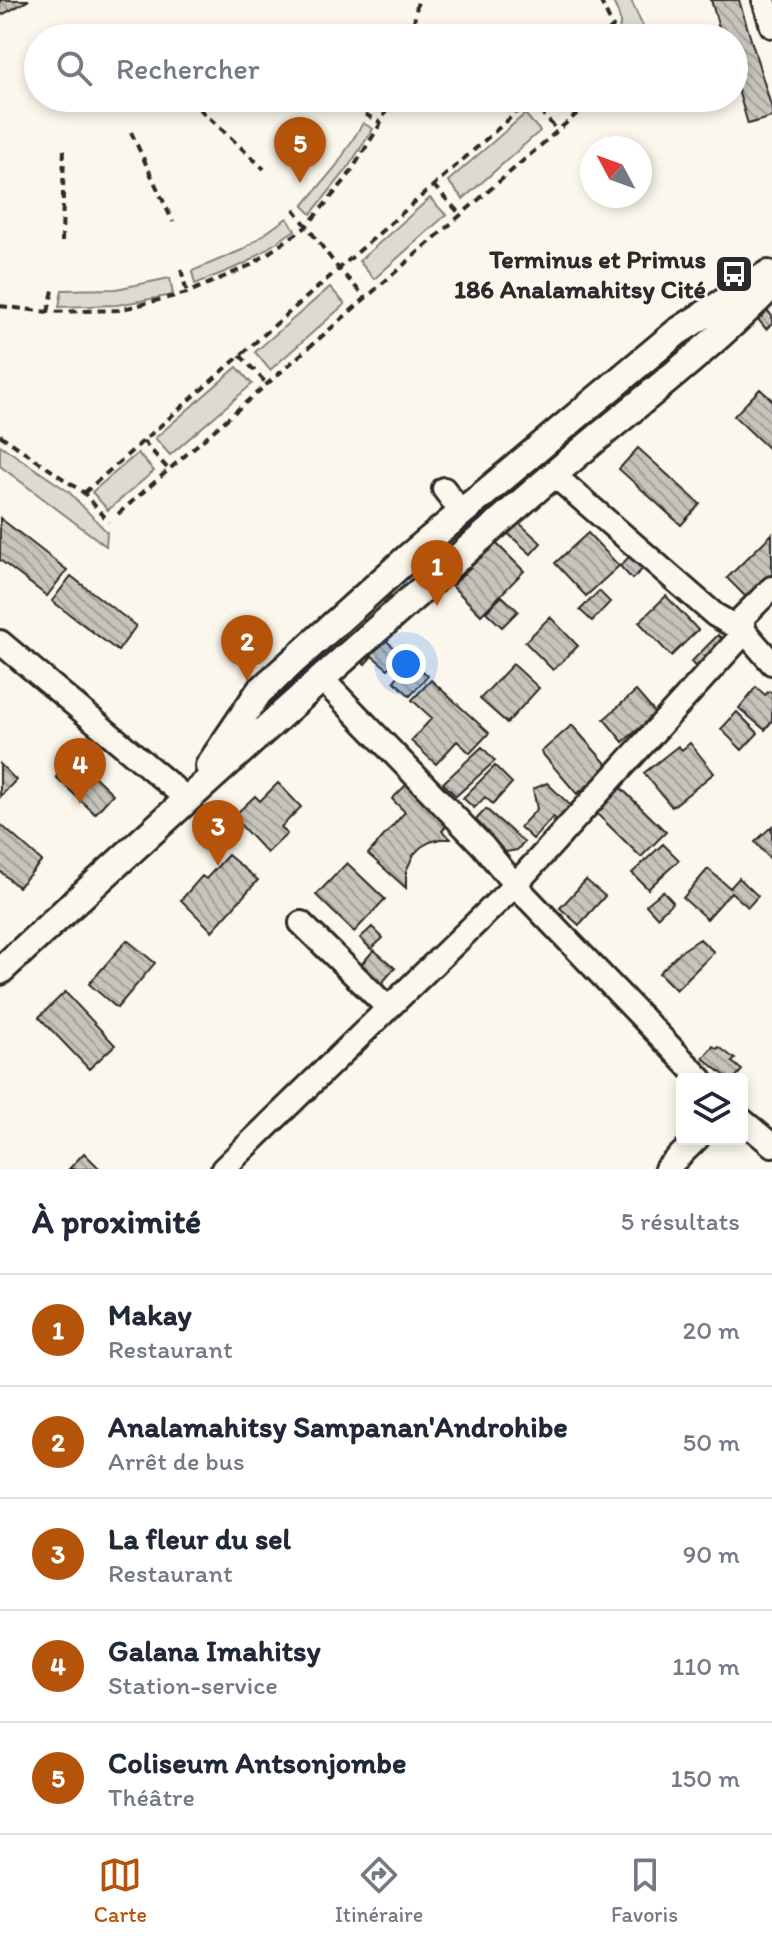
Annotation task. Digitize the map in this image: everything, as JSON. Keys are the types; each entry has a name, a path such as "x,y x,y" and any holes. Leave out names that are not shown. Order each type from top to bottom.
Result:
{"main road":[{"path":"187,799 259,692 411,555 677,332 772,271"},
{"path":"0,971 322,679 554,475 741,317 772,285"}],"street":[{"path":"764,0 772,26"},
{"path":"554,475 715,615 745,632 772,663"},
{"path":"444,489 461,512"},
{"path":"745,632 742,618 772,588"},
{"path":"223,1169 515,885 745,632"},
{"path":"0,642 187,799"},
{"path":"322,679 695,1073"},
{"path":"301,923 388,1008"},
{"path":"748,1125 772,1145"},
{"path":"666,1169 691,1145"}],"path":[{"path":"414,24 418,0"},
{"path":"600,0 612,24"},
{"path":"203,112 264,169"},
{"path":"0,306 48,312 119,310 187,293 251,265 306,227 347,178 385,112"},
{"path":"84,493 517,112"},
{"path":"543,112 558,131"},
{"path":"118,514 579,112"},
{"path":"365,114 381,123"},
{"path":"131,132 173,222"},
{"path":"62,242 64,145"},
{"path":"433,185 461,215"},
{"path":"294,209 338,268 366,298"},
{"path":"181,269 187,293"},
{"path":"48,312 54,286"},
{"path":"240,355 267,384"},
{"path":"0,435 84,493 109,522"},
{"path":"143,441 169,470"}],"shaded area":[{"path":"612,0 631,0 642,24 620,24"},
{"path":"525,114 540,131 463,199 448,181"},
{"path":"363,123 373,129 345,172 311,214 303,206 337,165"},
{"path":"430,198 446,215 374,279 359,261"},
{"path":"287,218 295,230 244,264 195,284 192,271 242,250"},
{"path":"170,278 173,295 117,305 59,307 62,290 116,289"},
{"path":"330,287 345,304 270,370 255,352"},
{"path":"237,367 252,384 170,455 155,438"},
{"path":"0,445 69,492 107,532 106,546 0,466"},
{"path":"138,453 154,471 108,510 92,492"}],"building":[{"path":"0,0 29,0 0,16"},
{"path":"711,0 739,0 746,24 718,24"},
{"path":"748,30 772,117 748,124 744,112 748,112"},
{"path":"767,310 772,316 772,324 766,329 757,318"},
{"path":"760,389 772,400 772,444 768,448 734,416"},
{"path":"638,448 700,504 681,525 619,469"},
{"path":"0,518 67,570 47,596 0,560"},
{"path":"516,520 541,543 531,554 506,532"},
{"path":"588,533 619,566 586,596 555,563"},
{"path":"772,534 772,576 748,599 727,578"},
{"path":"495,542 524,571 481,615 452,586"},
{"path":"634,552 647,565 632,579 620,566"},
{"path":"71,576 136,626 118,651 52,601"},
{"path":"599,591 610,602 592,621 580,610"},
{"path":"502,596 518,611 502,627 486,612"},
{"path":"666,596 698,630 671,656 639,622"},
{"path":"550,617 578,646 553,670 525,642"},
{"path":"379,634 401,654 388,669 372,656 365,664 358,658"},
{"path":"718,635 729,646 702,674 691,662"},
{"path":"406,656 428,676 410,696 394,681 399,675 393,669"},
{"path":"513,664 539,688 507,723 480,699"},
{"path":"431,680 489,733 470,753 457,741 436,764 411,741 432,718 412,700"},
{"path":"756,687 765,695 769,691 772,693 772,721 765,730 739,708"},
{"path":"636,691 656,714 623,742 604,719"},
{"path":"737,712 758,733 742,750 721,729"},
{"path":"572,725 609,767 577,794 541,752"},
{"path":"690,743 714,773 672,807 644,773 678,746 682,750"},
{"path":"482,747 495,761 456,796 443,783"},
{"path":"74,757 113,794 95,814 56,777"},
{"path":"0,764 16,780 0,797"},
{"path":"495,766 512,783 493,804 485,797 474,808 463,798"},
{"path":"411,780 451,821 442,831 451,839 430,842 414,854 406,871 406,888 368,854 405,812 392,799"},
{"path":"614,781 666,832 641,857 589,806"},
{"path":"278,783 301,807 281,827 287,834 267,853 233,817 255,796 260,801"},
{"path":"547,783 573,808 557,825 553,817 533,839 520,827 537,809 533,789"},
{"path":"486,809 524,842 517,850 506,852 473,823"},
{"path":"0,824 42,861 18,887 0,871"},
{"path":"772,826 772,861 755,842"},
{"path":"663,844 679,860 648,889 632,873"},
{"path":"228,855 258,880 212,931 181,900 202,876 206,879"},
{"path":"347,863 385,899 354,932 316,895"},
{"path":"708,869 730,888 739,878 758,896 748,907 731,892 707,919 683,898"},
{"path":"586,880 605,896 579,925 560,908"},
{"path":"663,891 673,902 657,917 646,905"},
{"path":"372,927 383,938 371,949 360,938"},
{"path":"700,939 714,952 676,990 659,973 680,952"},
{"path":"127,940 155,963 117,1008 89,984"},
{"path":"374,950 395,968 380,985 359,967"},
{"path":"65,992 115,1045 89,1069 39,1017"},
{"path":"713,1046 719,1047 735,1059 732,1062 742,1070 739,1073 722,1073 703,1058"},
{"path":"84,1153 100,1169 69,1169"}],"place":[{"name":"Coliseum Antsonjombe","path":"300,183"},
{"name":"Terminus et Primus 186 Analamahitsy Cité","path":"734,274"},
{"name":"Makay","path":"437,606"},
{"name":"Analamahitsy Sampanan'Androhibe","path":"247,681"},
{"name":"Galana Imahitsy","path":"80,804"},
{"name":"La fleur du sel","path":"218,866"}]}
